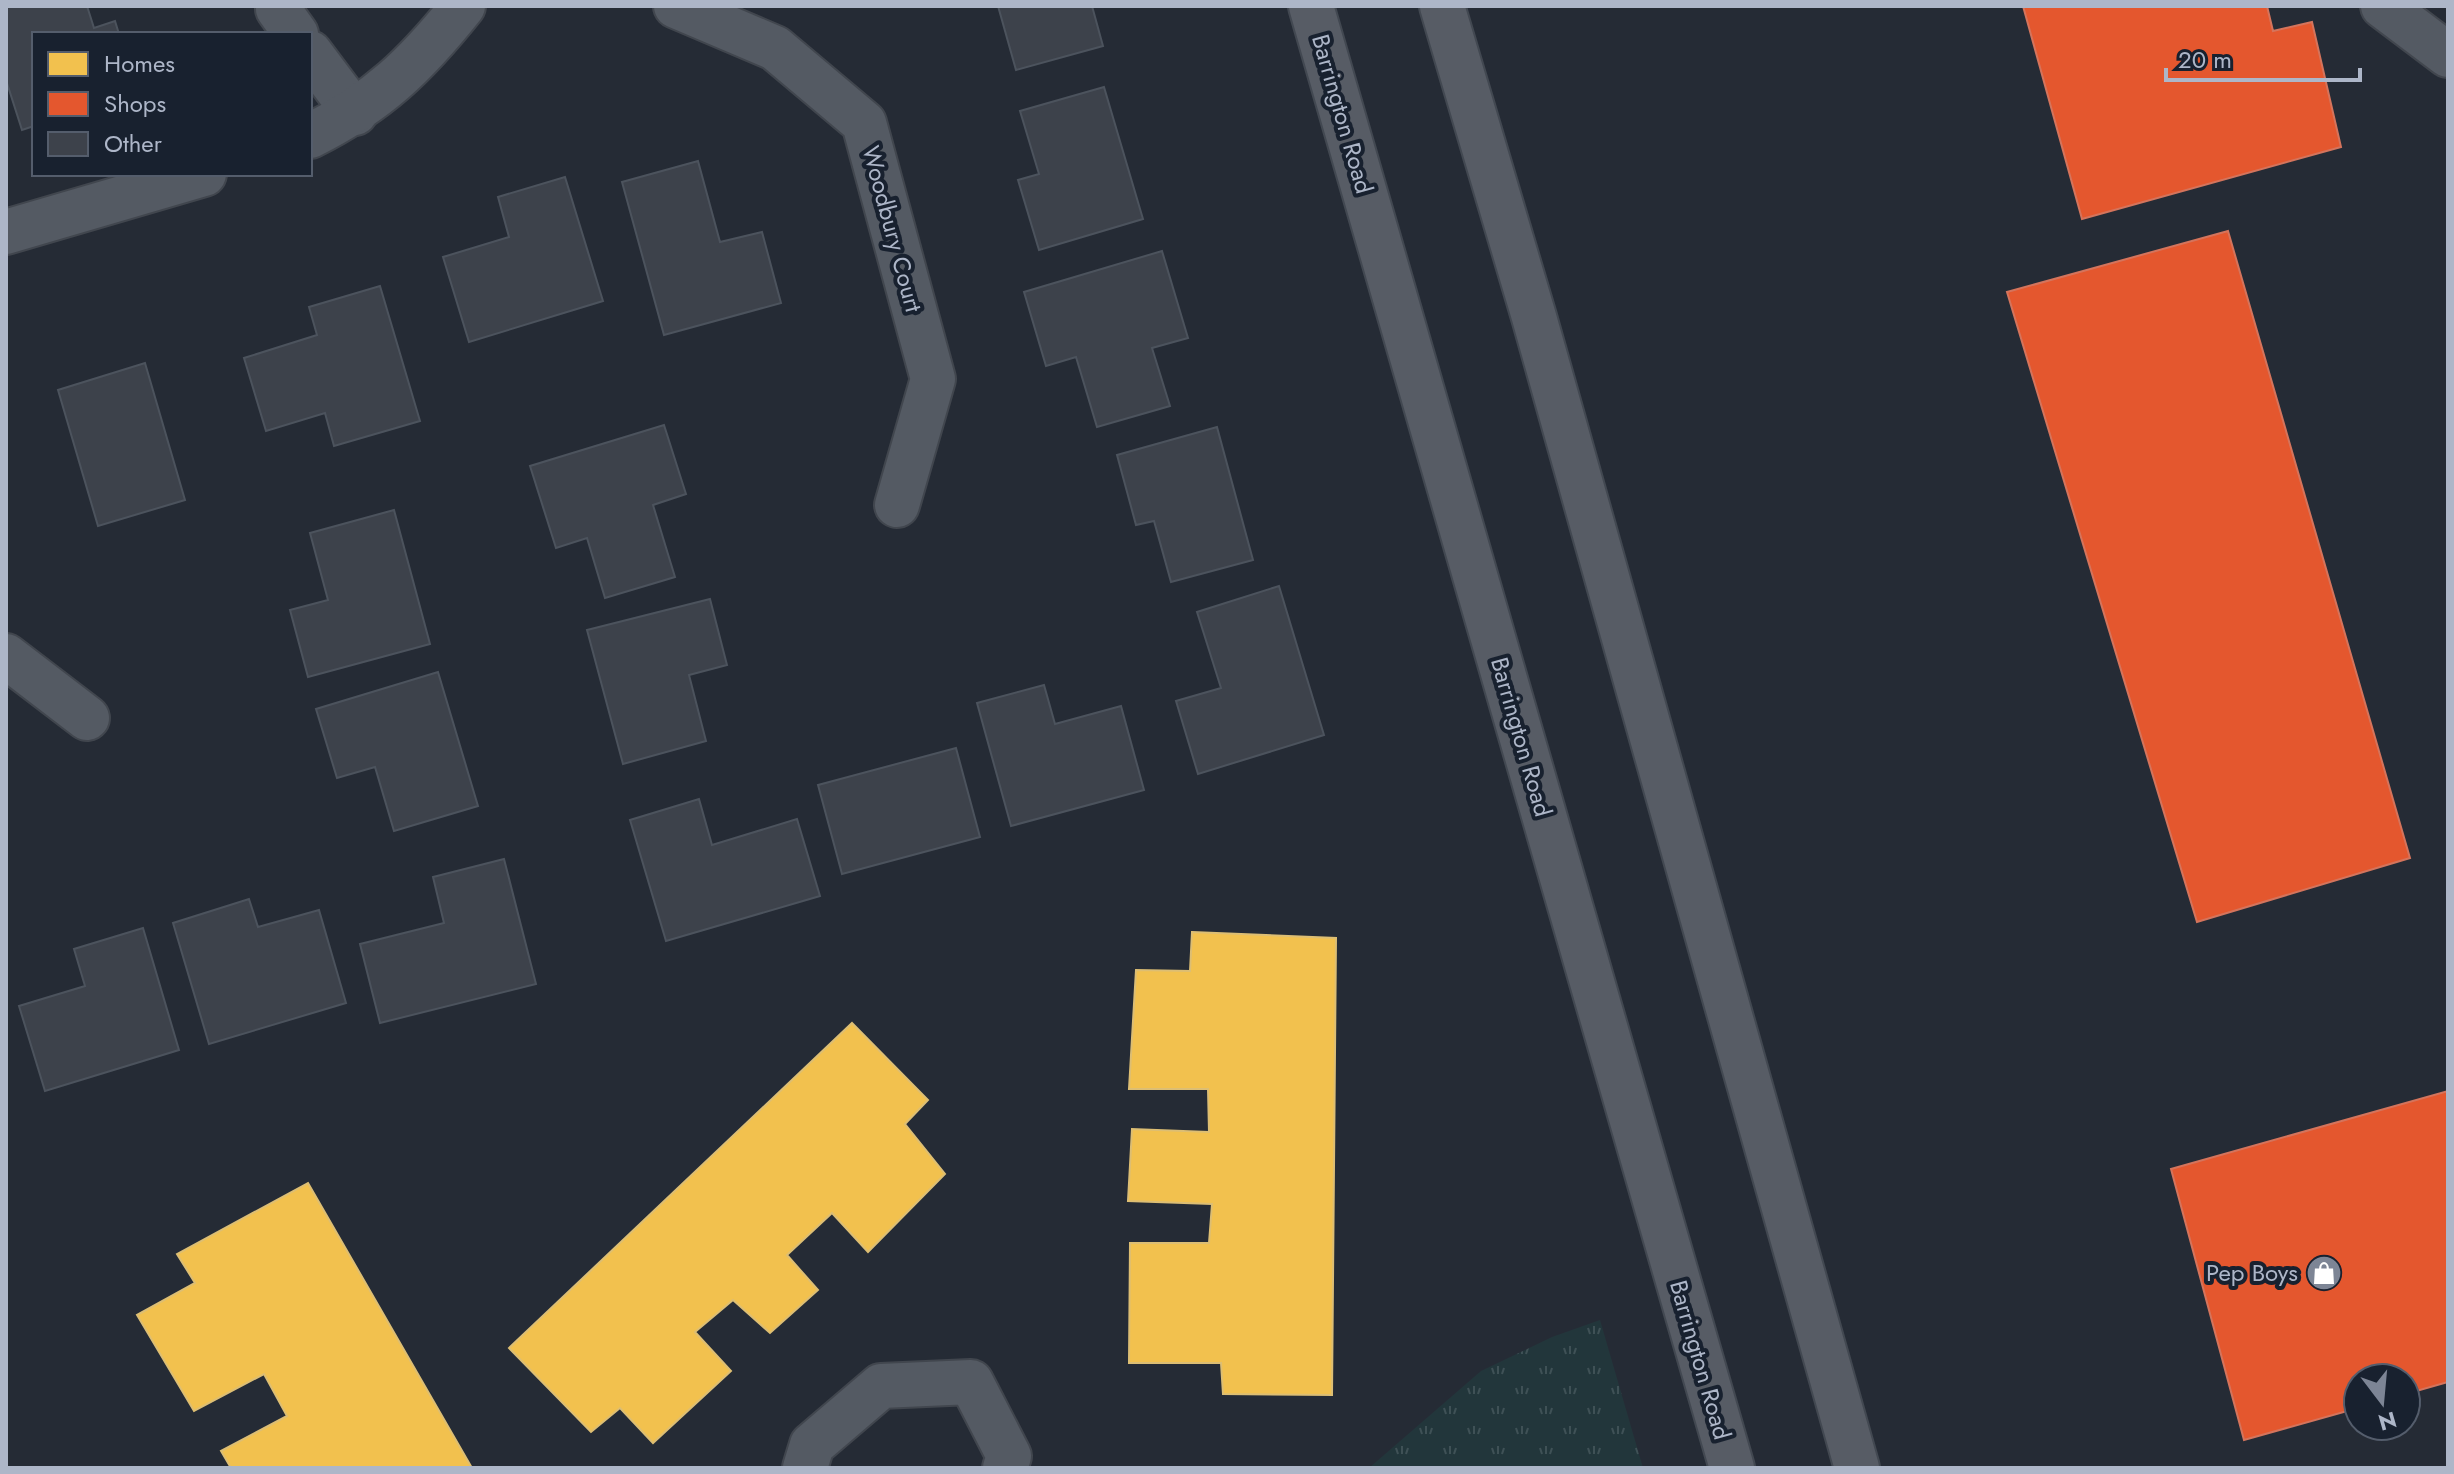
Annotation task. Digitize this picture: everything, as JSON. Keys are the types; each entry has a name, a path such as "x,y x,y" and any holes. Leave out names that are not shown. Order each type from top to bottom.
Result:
{"main road":[{"name":"Barrington Road","path":"1311,6 1732,1468"},
{"path":"1442,6 1534,317 1857,1468"}],"street":[{"path":"312,135 355,113 422,58 463,6"},
{"name":"Woodbury Court","path":"676,6 775,48 864,123 933,379 897,505"},
{"path":"2383,6 2448,55"},
{"path":"312,56 355,113"},
{"path":"6,232 197,176"},
{"path":"6,656 87,718"},
{"path":"805,1468 812,1445 881,1386 971,1382 1009,1456 1005,1468"}],"green space":[{"path":"1600,1320 1643,1468 1369,1468 1481,1371 1552,1337"}],"building: Homes":[{"path":"1192,932 1336,938 1332,1395 1223,1394 1221,1363 1129,1363 1130,1243 1209,1243 1212,1204 1128,1201 1132,1129 1209,1132 1208,1089 1129,1089 1136,970 1190,971"},
{"path":"852,1023 928,1100 905,1124 945,1174 868,1252 832,1213 787,1255 818,1290 770,1333 733,1300 695,1332 731,1371 653,1443 620,1408 591,1432 509,1348"},
{"path":"308,1183 472,1468 231,1468 221,1451 287,1416 264,1374 194,1411 137,1315 195,1283 177,1254"}],"building: Shops":[{"path":"2023,6 2267,6 2273,31 2312,22 2341,147 2082,219"},
{"path":"2228,231 2410,858 2197,922 2007,292"},
{"name":"Pep Boys","path":"2448,1091 2448,1382 2422,1389 2422,1362 2342,1362 2342,1412 2244,1440 2171,1169"}],"building: Other":[{"path":"6,6 87,6 94,28 115,21 118,32 32,32 32,127 22,130 6,80"},
{"path":"998,6 1092,6 1103,46 1016,70"},
{"path":"1104,87 1143,219 1039,250 1018,180 1039,174 1020,111"},
{"path":"698,161 720,242 762,232 781,303 664,335 622,182"},
{"path":"565,177 603,301 469,342 443,257 509,237 498,197"},
{"path":"1162,251 1188,338 1152,348 1170,406 1097,427 1076,357 1046,366 1024,292"},
{"path":"380,286 420,421 334,446 325,413 266,431 244,358 317,335 309,307"},
{"path":"145,363 185,500 98,526 58,390"},
{"path":"664,425 686,494 653,505 675,577 605,598 587,538 556,548 530,466"},
{"path":"1217,427 1253,560 1171,582 1154,521 1136,525 1117,455"},
{"path":"394,510 430,644 308,677 290,610 328,600 310,533"},
{"path":"1279,586 1324,735 1198,774 1176,701 1221,688 1197,612"},
{"path":"710,599 727,665 689,675 706,741 623,764 587,630"},
{"path":"438,672 478,806 394,831 375,767 337,778 316,709"},
{"path":"1044,685 1055,724 1121,706 1144,790 1011,826 977,703"},
{"path":"956,748 980,837 842,874 818,785"},
{"path":"699,799 712,845 797,819 820,896 666,941 630,820"},
{"path":"504,859 536,984 380,1023 360,944 444,923 433,877"},
{"path":"249,899 258,927 319,910 346,1003 209,1044 173,923"},
{"path":"143,928 179,1050 45,1091 19,1006 85,986 74,949"}],"place":[{"name":"Pep Boys","path":"2324,1273"}]}
